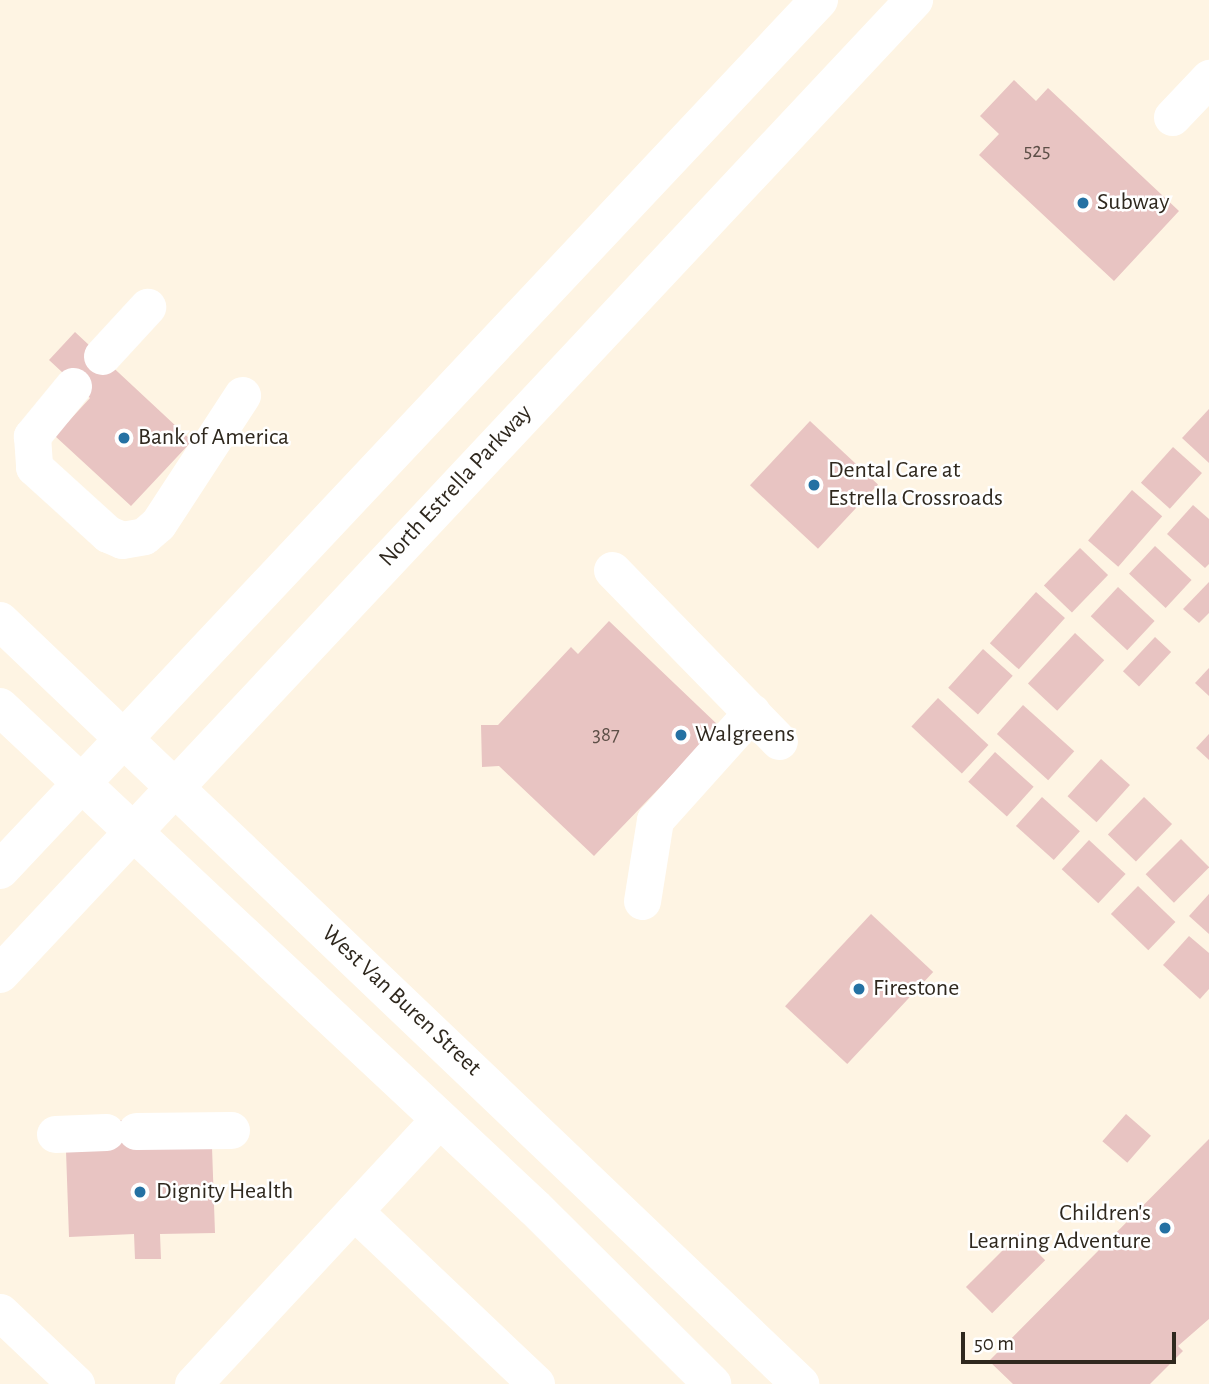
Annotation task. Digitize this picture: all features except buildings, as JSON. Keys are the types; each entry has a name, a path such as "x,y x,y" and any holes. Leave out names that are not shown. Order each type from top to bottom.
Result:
{"main road":[{"path":"0,870 818,0"},
{"name":"North Estrella Parkway","path":"0,974 914,0"},
{"name":"West Van Buren Street","path":"0,621 800,1384"},
{"path":"0,707 439,1119 706,1379 743,1328"}],"lane":[{"path":"1172,117 1209,78"},
{"path":"102,356 147,307"},
{"path":"73,386 32,436 34,467 108,534 122,540 144,536 158,524 242,395"},
{"path":"612,570 779,741"},
{"path":"642,901 655,820 752,712"},
{"path":"193,1384 439,1119"},
{"path":"55,1133 231,1130"},
{"path":"354,1211 536,1384"},
{"path":"0,1312 76,1384"}],"place":[{"name":"Subway","path":"1083,203"},
{"name":"Bank of America","path":"124,438"},
{"name":"Dental Care at Estrella Crossroads","path":"814,485"},
{"name":"Walgreens","path":"681,735"},
{"name":"Firestone","path":"859,989"},
{"name":"Dignity Health","path":"140,1192"},
{"name":"Children's Learning Adventure","path":"1165,1228"}]}
